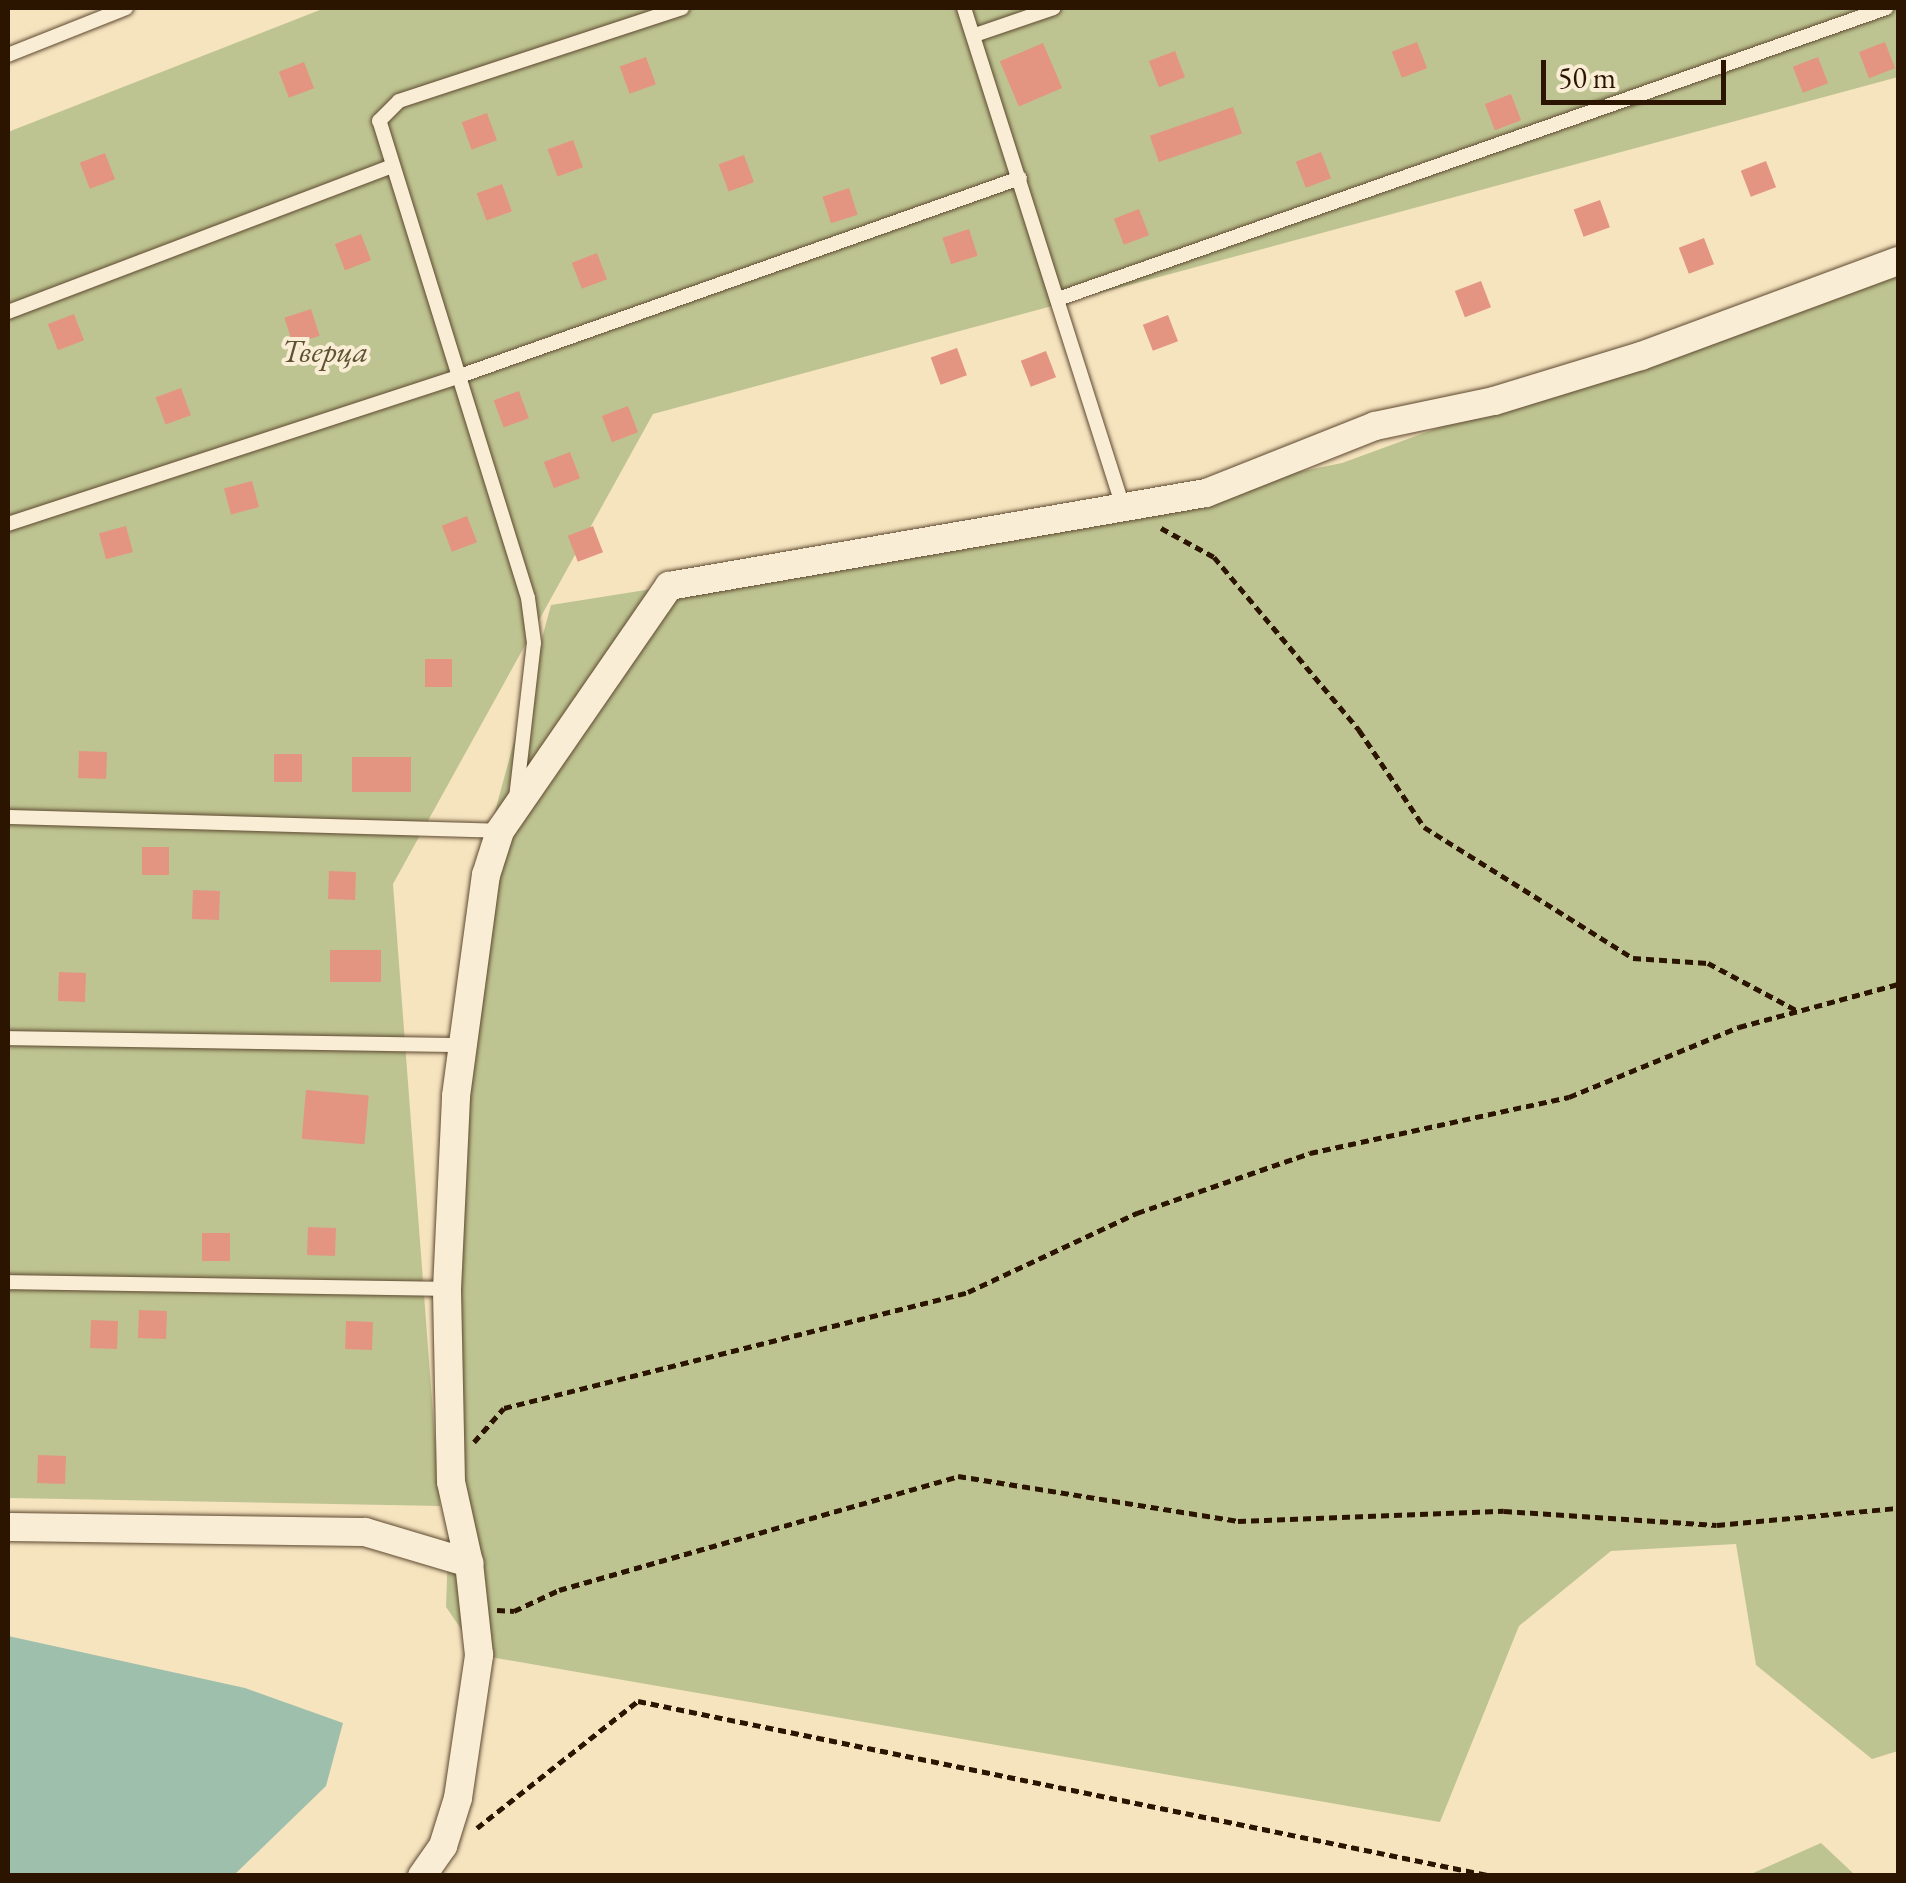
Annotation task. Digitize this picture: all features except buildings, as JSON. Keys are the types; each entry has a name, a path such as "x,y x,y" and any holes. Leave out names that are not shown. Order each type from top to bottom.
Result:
{"street":[{"path":"422,1876 443,1846 458,1798 479,1656 469,1563 451,1468 447,1289 461,1045 486,875 508,819 669,586 914,539 1124,510 1206,494 1375,426 1494,400 1641,356 1898,261"},
{"path":"8,1527 365,1532 469,1563"}],"lane":[{"path":"8,55 126,8"},
{"path":"8,817 508,819 534,643 528,598 390,167 379,121 400,101 682,8"},
{"path":"964,8 1124,510"},
{"path":"975,35 1054,8"},
{"path":"1058,298 1886,8"},
{"path":"8,312 390,167"},
{"path":"8,524 457,377 1020,178"},
{"path":"8,1038 461,1045"},
{"path":"8,1282 447,1289"}],"path":[{"path":"1124,510 1214,557 1359,730 1424,827 1633,958 1708,963 1799,1011"},
{"path":"451,1468 504,1408 968,1292 1136,1213 1310,1153 1569,1098 1739,1027 1898,984"},
{"path":"474,1608 514,1611 559,1590 958,1476 1238,1521 1504,1511 1717,1525 1898,1508"},
{"path":"443,1846 491,1820 638,1702 1492,1876"}],"green space":[{"name":"Тверца","path":"325,8 1898,8 1898,77 653,414 393,884 440,1506 8,1498 8,132"},
{"path":"1898,260 1898,1751 1872,1759 1756,1665 1736,1544 1611,1551 1519,1626 1440,1822 479,1655 446,1607 471,900 551,605 980,537 1342,463"},
{"path":"1821,1843 1855,1875 1750,1875 1751,1874"}],"shaded area":[{"path":"8,1636 245,1688 343,1723 326,1786 234,1875 8,1875"}]}
